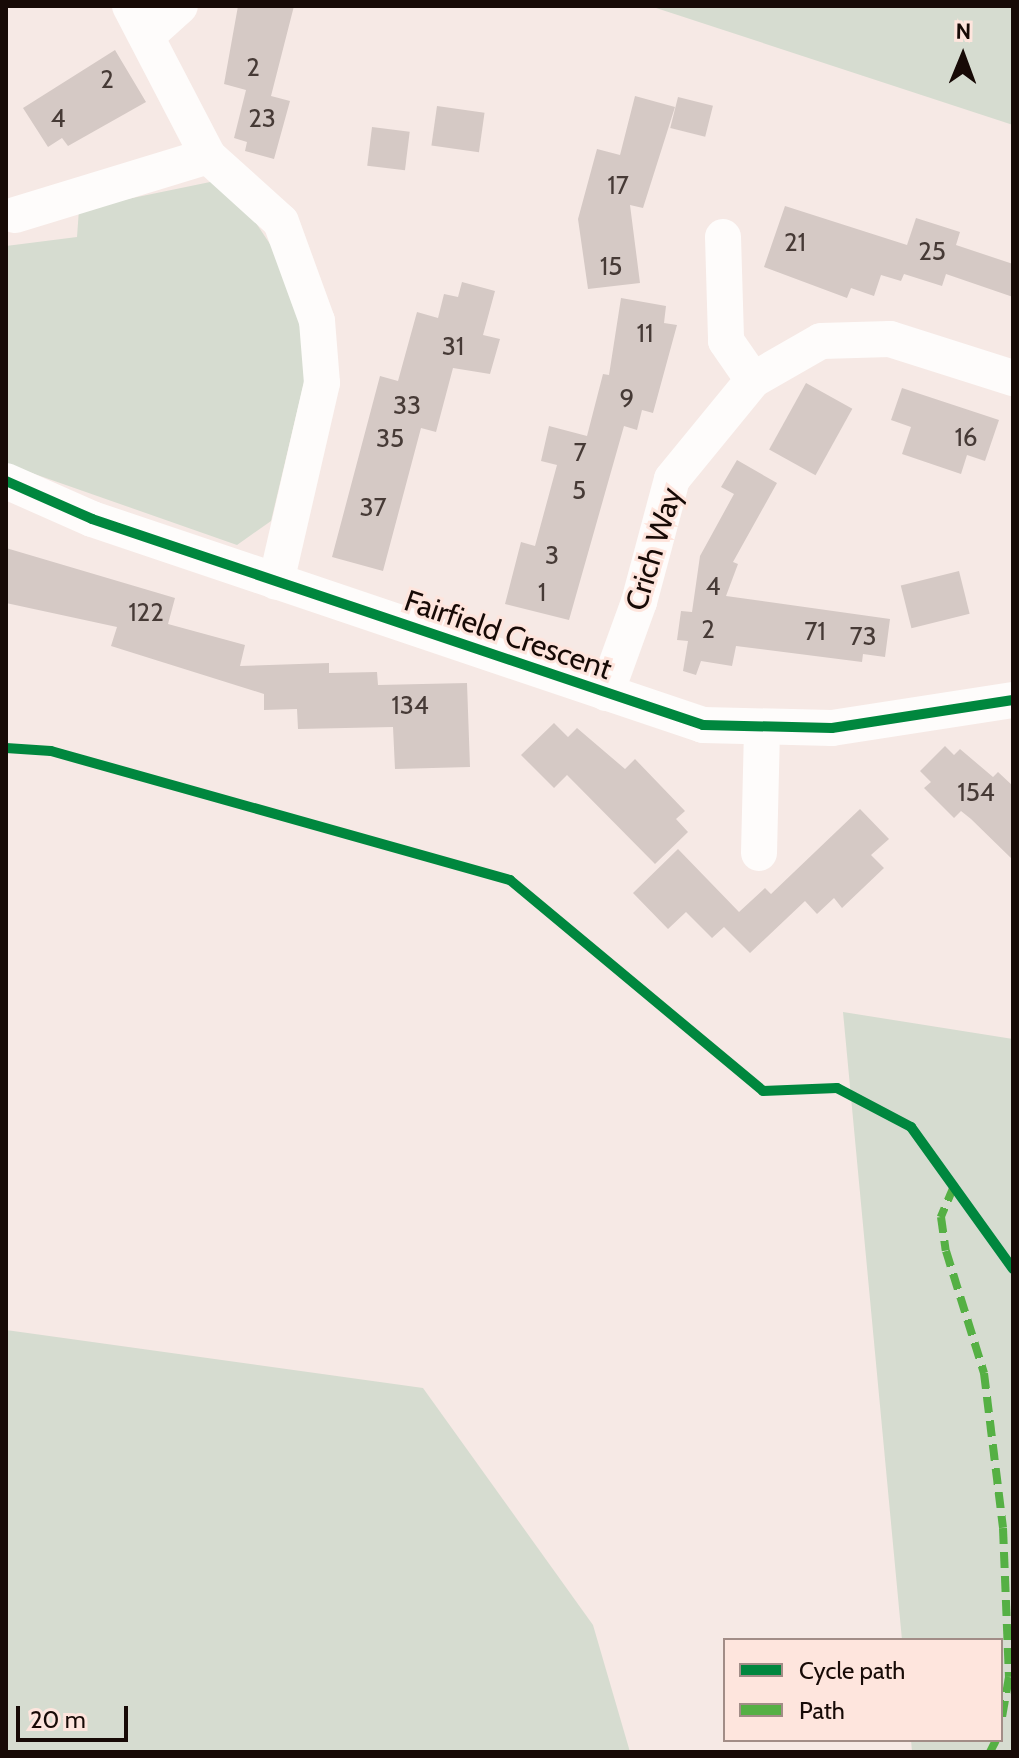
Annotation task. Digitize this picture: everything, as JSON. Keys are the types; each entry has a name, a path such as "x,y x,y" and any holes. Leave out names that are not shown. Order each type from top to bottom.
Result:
{"street":[{"path":"180,6 139,20 208,156 281,222 317,321 322,383 276,582"},
{"path":"15,215 208,156"},
{"path":"723,237 726,341 753,380"},
{"name":"Crich Way","path":"606,693 639,602 672,479 753,380 821,341 890,339 1013,378"},
{"name":"Fairfield Crescent","path":"6,481 92,519 703,725 762,731 832,728 1013,700"},
{"path":"759,853 762,731"}],"shaded area":[{"path":"650,6 1013,6 1013,125"},
{"path":"215,181 252,217 282,262 304,310 305,378 271,521 237,545 6,464 6,246 77,237 79,209"},
{"path":"843,1012 1013,1039 1013,1752 912,1752 911,1742 1003,1742 1003,1638 902,1638"},
{"path":"6,1330 423,1388 593,1625 630,1752 6,1752"}],"building":[{"path":"238,6 294,6 271,96 290,101 274,159 245,151 247,142 234,138 246,90 224,84"},
{"path":"115,50 146,102 68,146 62,138 48,147 23,108"},
{"path":"635,96 675,107 643,208 630,205 640,283 588,289 578,219 597,149 620,155"},
{"path":"678,97 713,106 705,137 670,128"},
{"path":"437,106 485,113 479,152 431,146"},
{"path":"372,127 410,132 405,170 367,166"},
{"path":"785,206 907,245 916,218 960,232 956,245 1013,264 1013,297 946,274 942,286 904,274 901,281 881,275 874,296 851,288 847,298 764,267"},
{"path":"462,282 495,291 483,335 500,339 490,374 453,368 436,432 421,428 383,571 332,557 380,376 398,381 417,312 438,318 444,294 458,297"},
{"path":"621,298 666,306 664,323 677,325 653,413 642,410 637,430 624,426 569,620 505,604 521,542 535,546 557,465 541,461 549,426 587,436 603,374 609,375"},
{"path":"806,383 852,409 816,475 769,449"},
{"path":"902,388 999,420 985,461 967,455 961,474 902,454 911,427 891,420"},
{"path":"737,460 777,483 733,562 738,564 726,596 890,619 885,657 863,654 862,662 736,646 732,666 701,661 696,675 683,671 688,641 677,640 681,611 692,612 700,556 734,494 721,487"},
{"path":"6,548 175,598 168,624 245,645 240,666 329,663 329,673 377,672 378,685 467,683 470,767 395,769 393,727 298,729 297,709 264,710 264,694 111,646 117,627 6,603"},
{"path":"959,571 970,614 911,628 901,586"},
{"path":"554,723 568,737 577,728 625,769 635,759 685,811 676,819 688,832 655,864 567,775 554,788 521,755"},
{"path":"945,746 954,755 960,749 993,777 998,772 1013,786 1013,860 971,819 961,811 954,818 924,788 931,782 920,771"},
{"path":"860,809 889,839 871,855 884,868 842,908 834,898 817,914 805,901 750,953 724,927 712,938 686,912 668,929 633,893 678,849 739,912 765,888 771,894"}],"marked path":[{"path":"954,1186 941,1217 946,1251 984,1373 1003,1528 1009,1677 1003,1712"},
{"path":"990,1752 995,1742"}],"cycle path":[{"path":"6,481 92,519 703,725 832,728 1013,700"},
{"path":"6,748 51,751 510,880 763,1091 837,1088 911,1127 1013,1269"}]}
